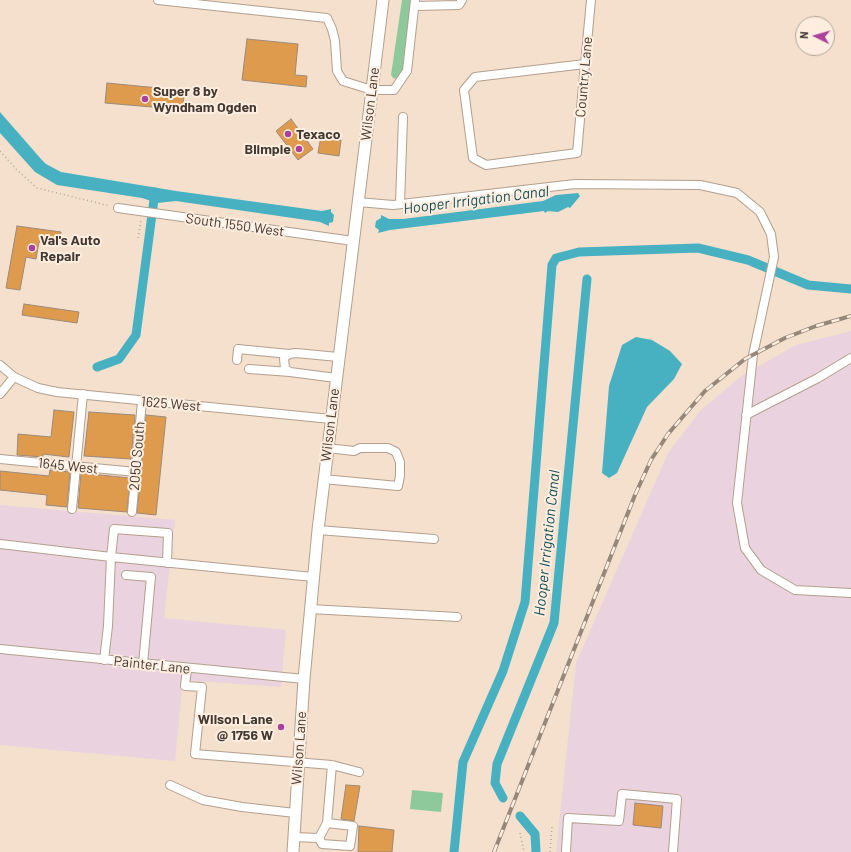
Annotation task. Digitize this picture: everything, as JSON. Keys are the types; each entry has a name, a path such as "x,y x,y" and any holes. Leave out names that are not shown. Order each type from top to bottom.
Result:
{"main road":[{"name":"Wilson Lane","path":"293,852 304,680 323,479 383,0"}],"street":[{"path":"158,0 327,18 335,41 336,71 343,81 372,90 394,90 407,71 415,3 459,5 462,0"},
{"name":"Country Lane","path":"585,64 475,77 464,90 473,158 486,165 577,153 591,0"},
{"path":"400,204 403,117"},
{"path":"358,202 400,204 575,184 700,185 737,193 760,212 771,234 774,257 753,355 737,503 745,548 761,570 794,590 851,593"},
{"name":"South 1550 West","path":"118,208 353,242"},
{"path":"237,360 238,349 338,357"},
{"path":"289,354 284,358 284,364 285,369 290,372"},
{"path":"746,415 818,378 851,358"},
{"name":"1625 West","path":"0,365 14,377 38,388 142,401 331,419"},
{"path":"249,369 290,372 336,378"},
{"path":"0,394 14,377"},
{"path":"72,509 83,394"},
{"name":"2050 South","path":"132,512 142,401"},
{"path":"323,479 398,486 400,476 400,462 396,452 388,448 360,448 354,451 327,448"},
{"name":"1645 West","path":"0,459 136,472"},
{"path":"104,660 108,626 111,557 114,529 168,532 167,562"},
{"path":"318,530 434,539"},
{"path":"0,544 111,557 313,577"},
{"path":"126,575 151,577 143,664"},
{"path":"310,608 457,617"},
{"name":"Painter Lane","path":"0,649 304,680"},
{"path":"187,668 186,686 202,687 195,754 332,765 359,772"},
{"path":"319,838 327,823 332,765"},
{"path":"170,786 203,800 242,807 295,813"},
{"path":"566,852 568,818 619,821 622,794 677,799 673,852"},
{"path":"319,838 322,844 350,846 353,826 327,823"},
{"path":"293,837 319,838"}],"path":[{"path":"0,151 17,170 37,188 118,208"},
{"path":"138,238 142,212"},
{"path":"550,852 552,827"},
{"path":"520,833 524,852"}],"shaded area":[{"path":"851,331 851,852 556,852 576,663 668,453 700,411 740,377 796,345"},
{"path":"0,505 175,520 164,618 286,630 281,687 183,680 175,761 0,745"}],"green space":[{"path":"402,0 416,0 406,66 401,76 396,79 391,75"},
{"path":"412,790 443,793 441,812 410,809"}],"water":[{"path":"0,112 46,164 61,172 176,191 322,211 331,209 331,212 334,215 333,222 329,223 329,226 320,222 176,201 157,203 142,198 57,185 35,172 0,133"},
{"path":"578,193 580,196 570,208 568,207 558,212 548,211 545,213 544,211 390,230 378,233 379,230 375,227 376,221 381,218 381,215 389,219 403,219 543,201 556,195"},
{"path":"636,337 652,340 670,351 682,364 674,379 647,407 617,473 609,478 602,473 609,386 622,345"}],"building":[{"path":"247,39 298,44 295,75 307,76 306,87 242,80"},
{"name":"Super 8 by Wyndham Ogden","path":"107,83 179,90 178,94 184,95 183,106 177,105 176,109 105,103"},
{"path":"291,119 313,149 298,160 276,131"},
{"path":"321,136 341,140 339,156 318,153"},
{"path":"17,226 61,232 59,245 39,242 36,259 26,257 20,290 6,288"},
{"path":"24,304 79,312 77,323 22,315"},
{"path":"54,410 74,412 69,457 43,454 43,457 17,455 18,434 51,437"},
{"path":"89,412 135,415 131,459 84,456"},
{"path":"146,415 166,417 156,515 137,513"},
{"path":"50,470 70,472 67,507 46,505 47,495 0,490 0,471 49,476"},
{"path":"81,473 130,478 127,512 78,508"},
{"path":"346,785 360,786 354,821 341,819"},
{"path":"635,803 663,806 661,828 633,825"},
{"path":"359,826 394,830 392,852 358,852"}],"waterway":[{"name":"Hooper Irrigation Canal","path":"97,367 119,359 136,335 155,192"},
{"path":"454,852 463,762 503,671 525,602 552,265 556,258 579,252 698,248 748,260 808,285 851,289"},
{"name":"Hooper Irrigation Canal","path":"503,798 495,783 497,764 554,623 587,279"},
{"name":"Hooper Irrigation Canal","path":"520,816 535,834 536,852"}],"railway":[{"path":"494,852 635,495 651,460 668,434 705,391 745,359 785,338 816,326 851,316"}],"place":[{"name":"Super 8 by Wyndham Ogden","path":"145,99"},
{"name":"Texaco","path":"288,134"},
{"name":"Blimpie","path":"299,149"},
{"name":"Val's Auto Repair","path":"32,248"},
{"name":"Wilson Lane @ 1756 W","path":"281,727"}]}
